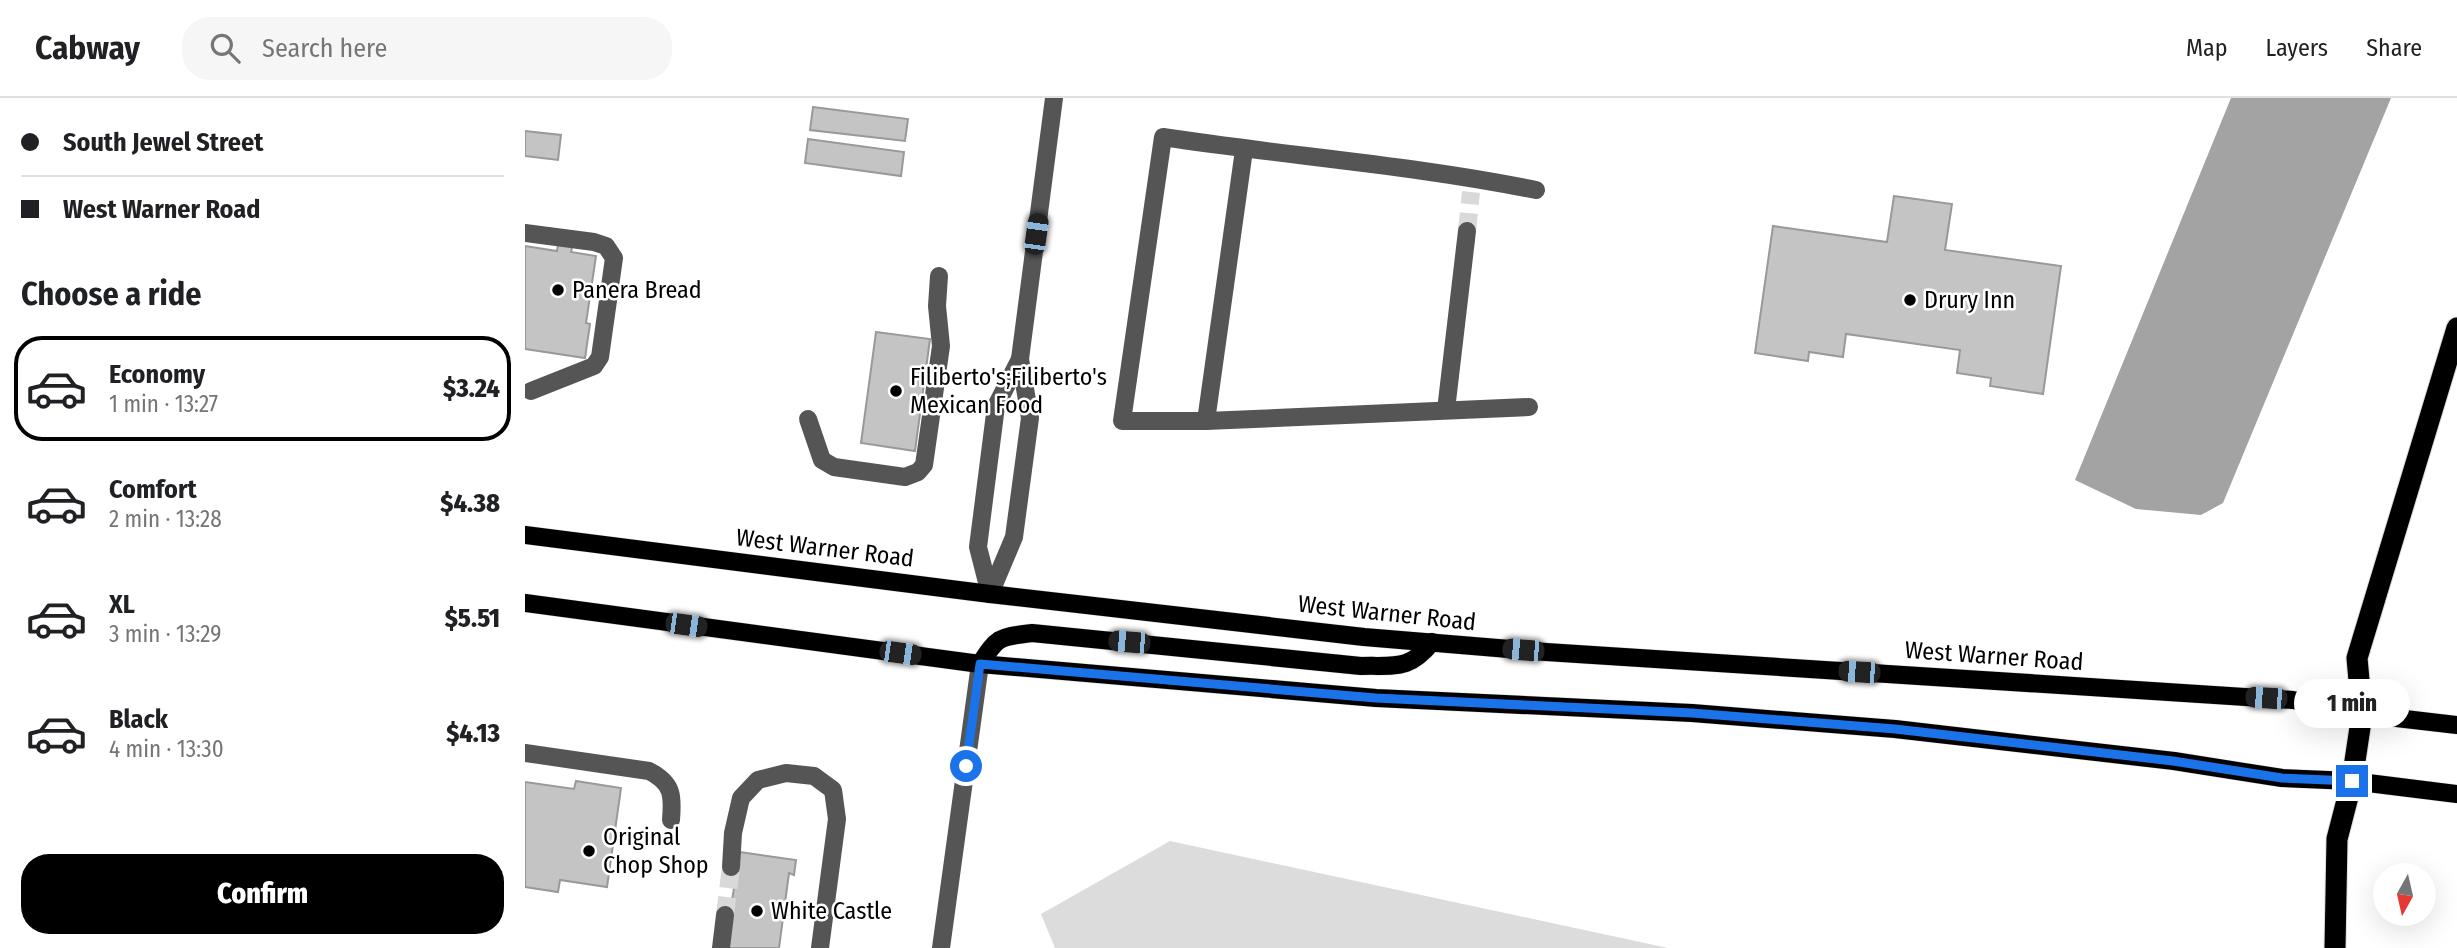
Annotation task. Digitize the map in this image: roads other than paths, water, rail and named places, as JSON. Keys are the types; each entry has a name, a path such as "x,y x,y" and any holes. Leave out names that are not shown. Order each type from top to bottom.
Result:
{"highway":[{"path":"2335,948 2337,839 2352,781 2362,714 2357,658 2457,328"}],"main road":[{"name":"West Warner Road","path":"525,535 990,594 1432,642 2293,700 2362,714 2457,725"},
{"path":"525,603 980,664 1376,698 1692,713 1895,729 2173,761 2282,778 2352,781 2457,794"},
{"path":"980,664 994,641 1032,633 1361,666 1406,665 1421,656 1432,642"}],"street":[{"path":"990,594 1014,537 1030,418 1020,359 1054,98"},
{"path":"1529,407 1206,421 1122,421 1163,137 1472,184 1536,190"},
{"path":"1206,421 1244,150"},
{"path":"1446,410 1467,231"},
{"path":"525,233 593,242 606,246 614,258 600,356 594,366 531,391"},
{"path":"809,419 822,460 834,467 905,477 918,472 924,465 941,346 937,306 939,276"},
{"path":"990,594 978,547 996,407 1020,359"},
{"path":"941,948 980,664"},
{"path":"525,753 649,771 659,776 670,790 673,798 671,820"},
{"path":"731,867 733,833 741,798 758,780 786,773 814,776 833,790 837,818 820,948"},
{"path":"721,948 725,915"}],"tunnel":[{"path":"1467,231 1471,192"},
{"path":"725,915 731,867"}],"place":[{"name":"Panera Bread","path":"558,290"},
{"name":"Drury Inn","path":"1910,300"},
{"name":"Filiberto's;Filiberto's Mexican Food","path":"896,391"},
{"name":"Original Chop Shop","path":"589,851"},
{"name":"White Castle","path":"757,911"}]}
